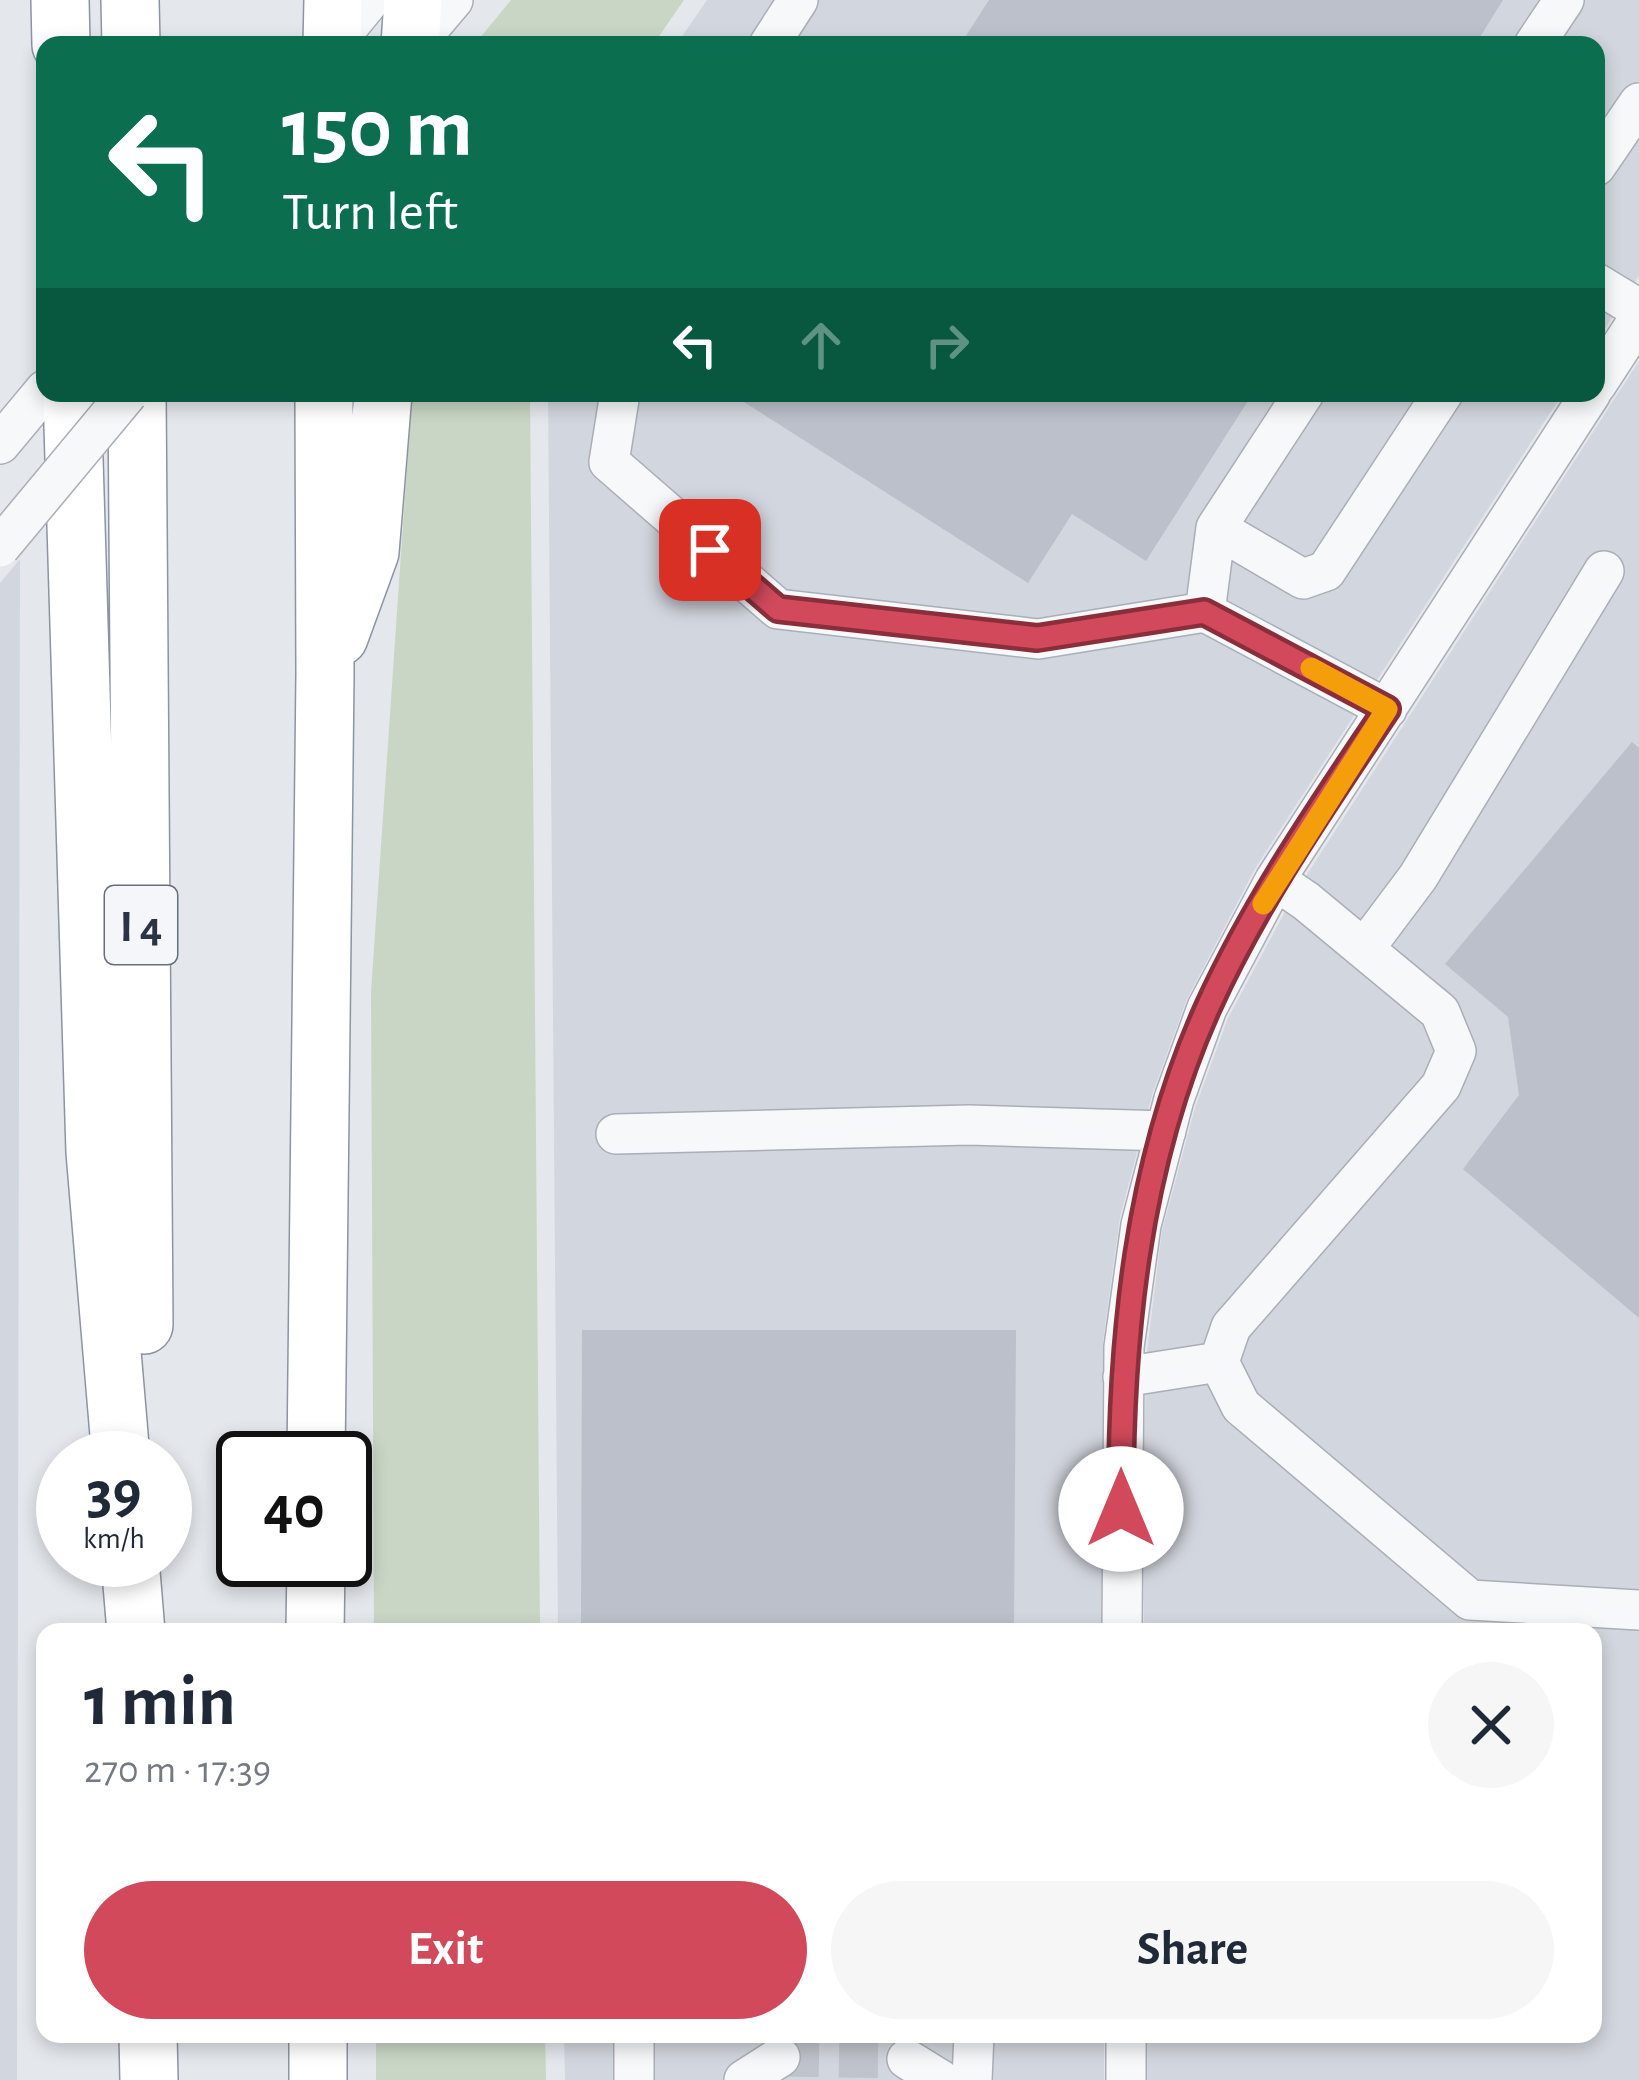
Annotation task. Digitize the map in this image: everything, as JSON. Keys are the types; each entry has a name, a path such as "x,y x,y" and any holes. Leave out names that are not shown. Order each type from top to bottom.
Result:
{"highway":[{"path":"60,0 62,36"},
{"path":"130,0 131,36"},
{"path":"332,36 333,0"},
{"path":"413,0 413,36"},
{"path":"72,402 95,1152 119,1431"},
{"name":"I 4","path":"137,402 145,1431"},
{"path":"316,1431 326,675 324,402"},
{"path":"326,675 370,552 382,402"},
{"path":"132,1587 135,1623"},
{"path":"146,1587 146,1623"},
{"path":"315,1623 316,1587"},
{"path":"148,2043 149,2080"},
{"path":"318,2043 318,2080"}],"street":[{"path":"340,36 370,0"},
{"path":"421,36 453,0"},
{"path":"775,36 798,0"},
{"path":"1540,36 1564,0"},
{"path":"1605,153 1639,104"},
{"path":"1605,289 1639,310"},
{"path":"1605,374 1632,342"},
{"path":"0,444 36,401"},
{"path":"0,548 121,402"},
{"path":"619,402 609,462 778,609 1037,638 1204,612 1387,709"},
{"path":"1204,612 1216,528 1298,402"},
{"path":"1216,528 1303,579 1325,571 1437,402"},
{"path":"1122,1623 1123,1378 1141,1225 1166,1131 1208,1008 1275,880 1585,402"},
{"path":"1364,949 1418,877 1604,571"},
{"path":"1275,880 1440,1012 1456,1051 1441,1085 1231,1327 1220,1362 1241,1406 1470,1600 1639,1610"},
{"path":"616,1134 969,1126 1166,1131"},
{"path":"1123,1378 1220,1362"},
{"path":"634,2043 634,2080"},
{"path":"967,2080 972,2080 974,2043"},
{"path":"1126,2043 1126,2080"},
{"path":"744,2080 780,2057"},
{"path":"907,2060 941,2080"}],"shaded area":[{"path":"707,0 1639,0 1639,276 1605,328 1605,36 682,36"},
{"path":"1639,361 1639,2080 1147,2080 1147,2043 1602,2043 1602,1623 1144,1623 1147,1351 1162,1231 1195,1108 1228,1018 1295,893"},
{"path":"548,402 1557,402 1256,867 1187,999 1153,1092 1120,1217 1103,1341 1101,1623 558,1623"},
{"path":"20,559 17,2080 0,2080 0,583"},
{"path":"564,2043 1104,2043 1104,2080 565,2080"}],"green space":[{"path":"511,0 684,0 659,36 481,36"},
{"path":"411,402 530,402 540,1623 374,1623 371,992"},
{"path":"376,2043 545,2043 546,2080 376,2080"}],"building":[{"path":"989,0 1503,0 1481,36 966,36"},
{"path":"744,402 1247,402 1146,561 1072,514 1028,583"},
{"path":"1632,742 1639,748 1639,1318 1463,1169 1519,1095 1508,1017 1445,964"},
{"path":"582,1330 1016,1330 1014,1623 581,1623"}],"tunnel":[{"path":"780,2057 907,2059"}],"slow traffic":[{"path":"1263,904 1387,709 1311,668"}],"route":[{"path":"710,550 778,609 1037,638 1204,612 1387,709 1275,880 1208,1008 1174,1099 1141,1225 1124,1346 1121,1509"}]}
